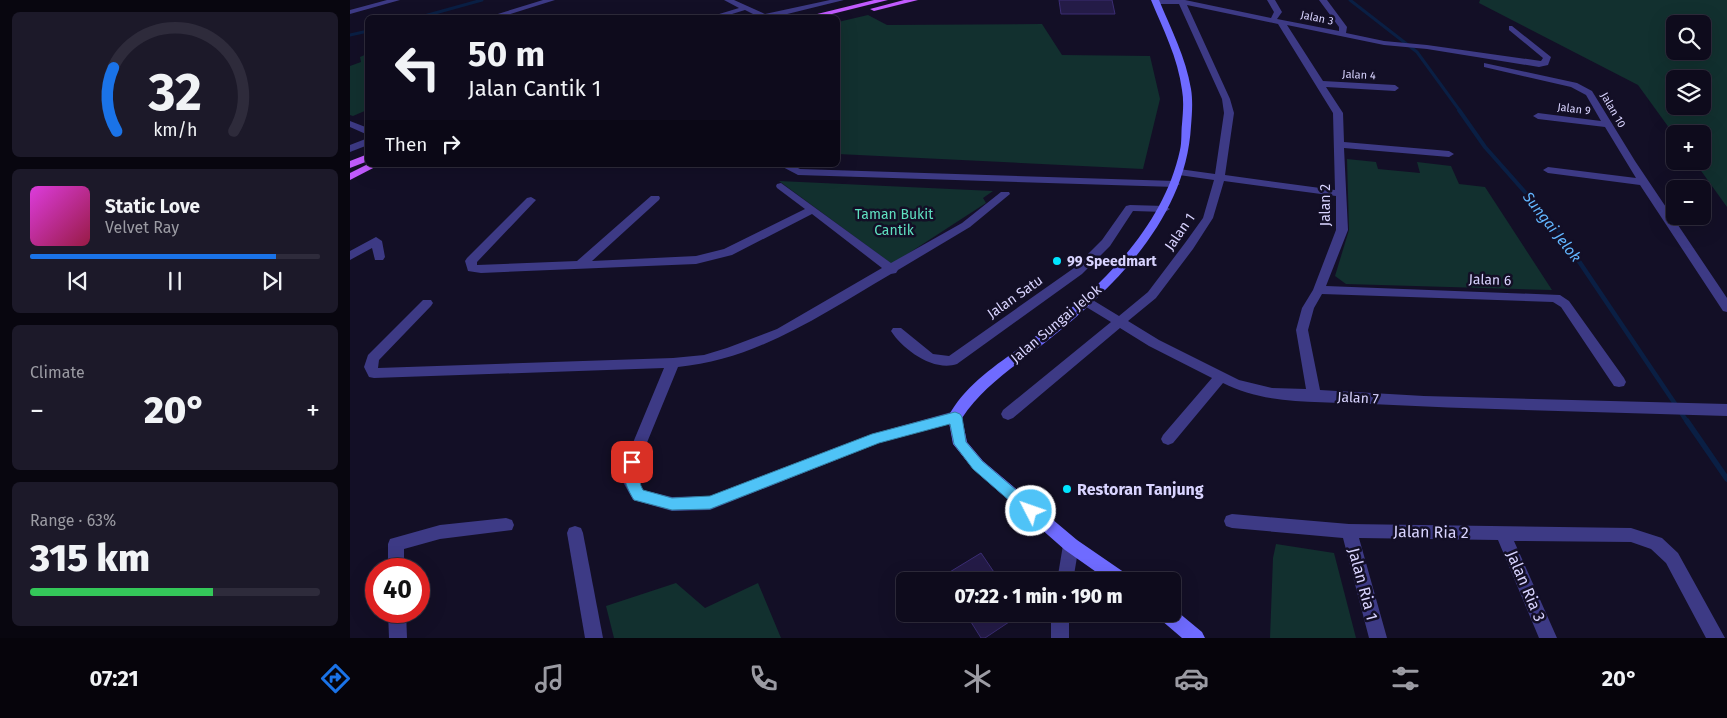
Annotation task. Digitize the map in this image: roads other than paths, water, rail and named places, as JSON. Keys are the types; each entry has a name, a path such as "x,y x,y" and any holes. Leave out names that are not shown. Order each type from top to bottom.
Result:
{"main road":[{"path":"817,15 884,0"},
{"path":"840,17 914,0"},
{"path":"350,165 365,158"},
{"path":"350,177 370,167"}],"street":[{"path":"350,12 369,3 396,0"},
{"path":"498,15 551,0"},
{"path":"728,0 762,15"},
{"path":"776,15 840,0"},
{"path":"1271,0 1278,12 1277,21"},
{"path":"1323,0 1343,27 1342,35"},
{"name":"Jalan 3","path":"1156,1 1182,1 1384,43 1427,47 1539,65 1545,63 1548,57 1512,28"},
{"name":"Jalan Sungai Jelok","path":"955,417 975,390 1087,302 1132,257 1165,209 1177,178 1187,137 1188,100 1180,63 1156,1"},
{"name":"Jalan 1","path":"1008,414 1152,295 1208,218 1217,191 1229,113 1226,100 1182,1"},
{"path":"720,15 746,8"},
{"name":"Jalan 2","path":"1277,21 1322,84 1338,113 1342,230 1318,290 1308,308 1302,330 1314,396"},
{"name":"Jalan 10","path":"1482,64 1574,85 1589,93 1644,182 1727,308"},
{"name":"Jalan 4","path":"1322,84 1395,88"},
{"name":"Jalan 9","path":"1538,116 1607,124"},
{"path":"350,124 365,131"},
{"path":"350,149 365,142"},
{"path":"1340,145 1449,154"},
{"path":"788,167 798,172 1219,177 1341,194"},
{"path":"1548,170 1644,182"},
{"path":"781,186 892,270"},
{"path":"427,303 373,358 371,367 374,373 674,363 704,360 732,352 781,332 892,270 966,225 1005,194"},
{"path":"581,264 655,198"},
{"path":"531,200 471,262 472,268 696,260 728,252 812,210"},
{"name":"Jalan Satu","path":"897,331 932,360 942,363 952,360 1078,271 1106,243 1130,208 1165,209"},
{"path":"350,256 376,241 379,258"},
{"name":"Jalan 6","path":"1318,290 1556,298 1565,304 1619,382"},
{"name":"Jalan 7","path":"1087,302 1120,323 1236,384 1272,393 1727,410"},
{"path":"674,363 632,462 631,482 638,495 672,504 710,503 877,438 955,417 960,444 978,465 1071,545 1109,572"},
{"path":"1168,439 1221,376"},
{"name":"Jalan Ria 2","path":"1232,521 1349,531 1631,535 1656,543 1672,558 1716,638"},
{"path":"396,558 396,544 440,532 506,525"},
{"name":"Jalan Ria 1","path":"1349,531 1378,638"},
{"path":"575,533 594,638"},
{"name":"Jalan Ria 3","path":"1503,534 1548,638"},
{"path":"1066,572 1071,545"},
{"path":"1060,622 1060,638"},
{"path":"1177,622 1196,638"},
{"path":"397,623 398,638"}],"waterway":[{"path":"428,15 482,0"},
{"name":"Sungai Jelok","path":"1350,0 1417,52 1460,111"},
{"path":"350,35 365,32"},
{"name":"Sungai Jelok","path":"1459,110 1485,147 1555,226 1571,250"},
{"name":"Sungai Jelok","path":"1570,248 1688,423"},
{"name":"Sungai Jelok","path":"1687,421 1727,479"}],"place":[{"name":"99 Speedmart","path":"1057,261"},
{"name":"Restoran Tanjung","path":"1067,489"}],"park label":[{"name":"Taman Bukit Cantik","path":"894,222"}]}
